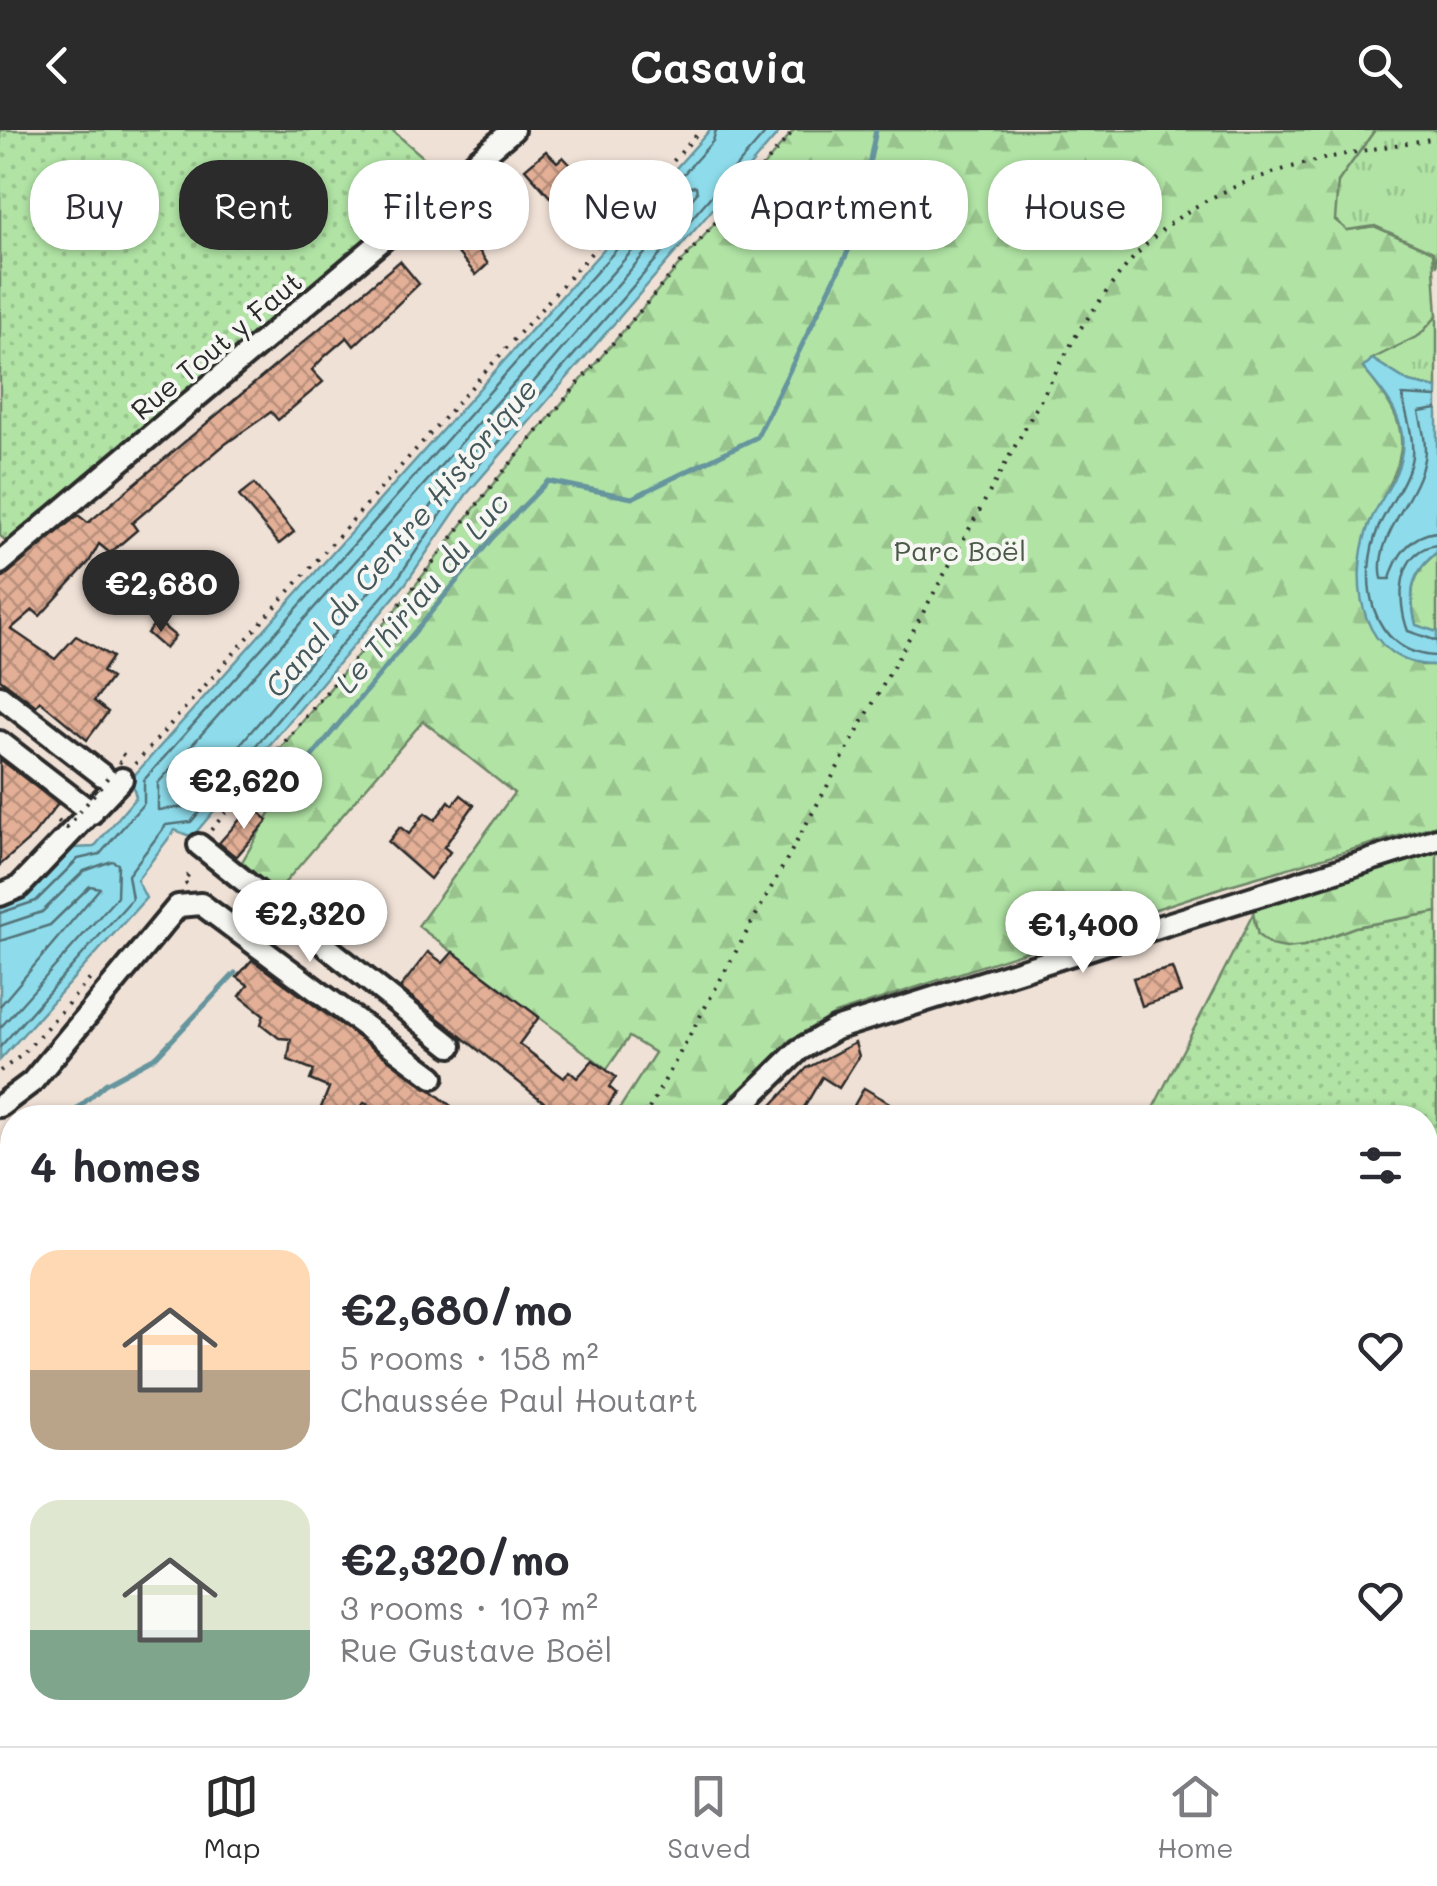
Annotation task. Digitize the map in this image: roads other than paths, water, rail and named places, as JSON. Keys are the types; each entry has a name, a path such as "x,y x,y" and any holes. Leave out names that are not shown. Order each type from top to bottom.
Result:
{"street":[{"name":"Rue Tout y Faut","path":"0,563 514,130"},
{"path":"0,696 119,782 19,887 0,894"},
{"path":"0,742 92,814"},
{"path":"742,1105 798,1050 835,1028 1437,840"},
{"path":"199,845 452,1046"},
{"path":"1,1105 32,1082 178,906 202,904 433,1077"}],"water":[{"path":"710,130 781,130 755,160 713,160 713,209 693,232 693,160 683,160"},
{"name":"Canal du Centre Historique","path":"603,250 677,250 466,495 406,583 192,837 175,830 137,880 146,898 0,1060 0,904 31,893 74,848 94,847 136,797 131,779"},
{"path":"1372,359 1409,382 1437,388 1437,552 1416,576 1412,603 1416,625 1437,632 1437,665 1411,662 1391,652 1376,637 1361,596 1362,549 1368,527 1395,475 1403,444 1393,408 1363,368"}],"waterway":[{"name":"Le Thiriau du Luc","path":"281,794 493,537 548,481 632,498 757,437 854,239 876,130"},
{"name":"Le Thiriau du Luc","path":"82,1105 105,1084 157,1056 235,973"}],"park label":[{"name":"Parc Boël","path":"960,550"}]}
